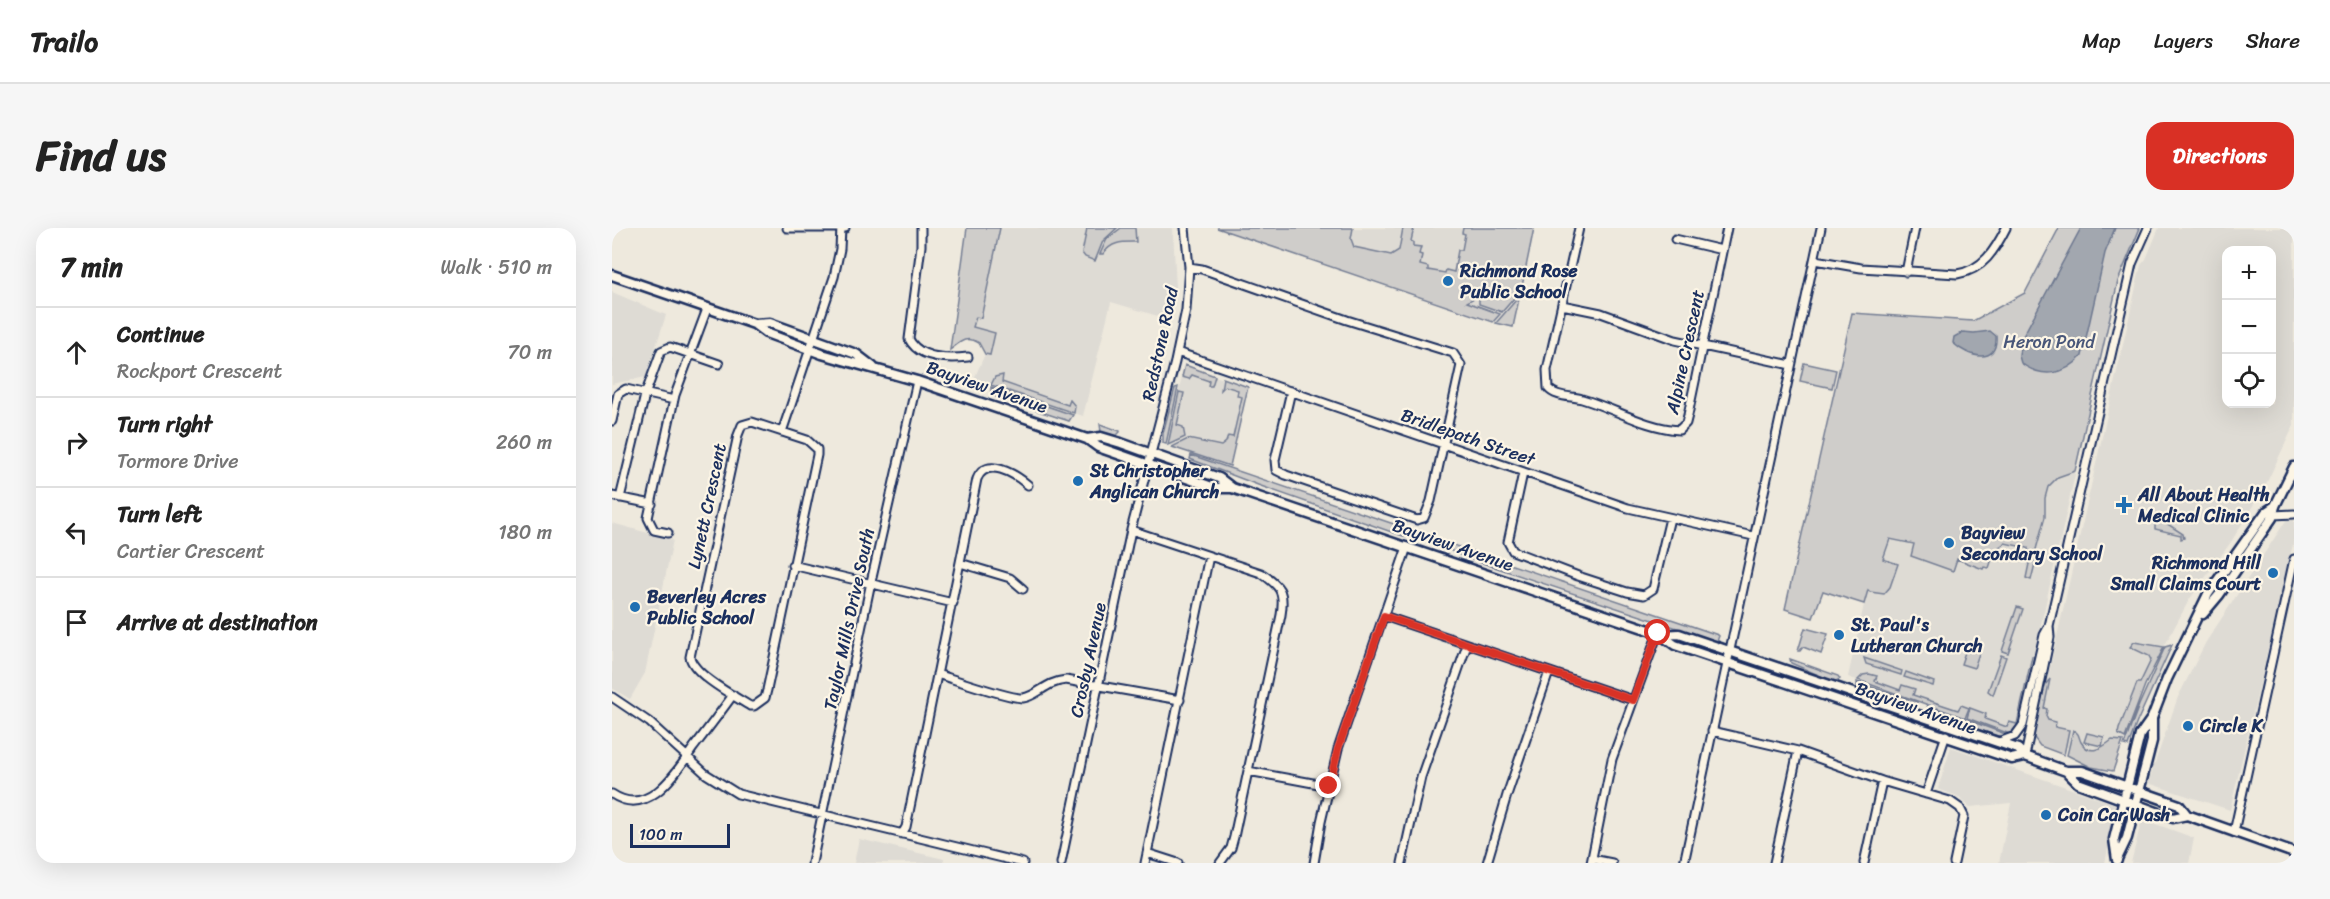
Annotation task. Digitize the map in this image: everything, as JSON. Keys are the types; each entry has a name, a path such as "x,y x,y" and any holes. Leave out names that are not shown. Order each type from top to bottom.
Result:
{"main road":[{"name":"Bayview Avenue","path":"612,275 754,324 766,333 810,350 917,381 1087,439 1098,447 1215,488 1232,488 1407,547 1660,634 1675,645 2012,759 2025,756"},
{"name":"Bayview Avenue","path":"754,324 770,323 856,354 875,369"},
{"name":"Bayview Avenue","path":"1087,439 1101,437 1151,453 1219,478 1232,488"},
{"path":"2116,861 2114,839 2140,735 2152,718 2167,680 2214,586 2266,512 2274,511 2291,484 2294,467"},
{"name":"Bayview Avenue","path":"1660,634 1679,634 2018,749 2025,756 2066,771 2082,771 2128,786 2179,805 2187,815 2294,853"},
{"path":"2116,861 2127,838 2152,741 2152,718"},
{"name":"Bayview Avenue","path":"2066,771 2078,783 2173,818 2187,815"}],"street":[{"path":"782,432 838,261 843,228 787,228"},
{"path":"921,228 921,246 909,339 915,348 946,359 968,357"},
{"name":"Redstone Road","path":"1148,464 1177,352 1188,296 1189,267 1185,228"},
{"name":"Alpine Crescent","path":"1579,228 1547,370 1548,388 1551,392 1580,398 1662,427 1679,430 1686,423 1727,228"},
{"path":"1684,863 1821,228"},
{"path":"1906,272 1915,228"},
{"path":"1815,260 1861,268 1949,275 1971,270 1985,261 1993,252 2006,228"},
{"path":"1997,742 2015,736 2023,725 2044,635 2049,626 2132,264 2148,228"},
{"path":"1675,239 1722,250"},
{"path":"1189,267 1202,269 1453,354 1461,365 1427,514 1422,519 1416,520 1286,476 1276,470 1291,391"},
{"path":"1562,305 1601,313 1675,340 1791,365"},
{"path":"668,533 654,530 648,518 674,400 707,309"},
{"path":"652,504 616,497 645,395 662,349 669,347 719,364"},
{"name":"Bridlepath Street","path":"1177,352 1628,508 1753,536"},
{"name":"Taylor Mills Drive South","path":"812,863 871,582 917,381"},
{"path":"612,421 618,394 626,389 674,400"},
{"name":"Lynett Crescent","path":"752,422 807,440 817,449 817,463 792,565 765,698 754,706 750,706 692,664 692,647 739,430 745,423 752,422"},
{"name":"Crosby Avenue","path":"1061,863 1131,531 1148,464"},
{"path":"902,834 906,826 979,474 988,467 998,468 1019,477 1028,485"},
{"path":"1522,473 1508,542 1513,550 1578,576 1627,592 1644,595 1653,589 1670,518"},
{"path":"2274,511 2294,514"},
{"path":"1131,531 1261,573 1278,584 1282,596 1281,615 1231,848 1220,863"},
{"path":"1314,863 1338,749 1407,547"},
{"path":"1145,863 1209,556"},
{"path":"2234,832 2294,559"},
{"path":"960,563 1010,578 1023,589"},
{"path":"792,565 953,603"},
{"path":"1384,616 1633,700"},
{"path":"2025,756 2050,637 2049,626"},
{"path":"1612,863 1591,861 1612,759 1660,634"},
{"path":"1402,863 1421,777 1467,645"},
{"path":"1487,863 1507,795 1549,672"},
{"path":"937,674 1017,698 1031,696 1056,681 1066,680 1180,700"},
{"path":"612,794 638,800 657,793 669,782 733,695"},
{"path":"612,697 649,722 718,784 738,794 821,816 1023,863"},
{"path":"1712,731 1798,752 1882,781 1950,801 1963,812 1964,816 1954,863"},
{"path":"1926,794 1946,735"},
{"path":"1774,863 1798,752"},
{"path":"1248,771 1329,786"},
{"path":"1864,863 1882,781"},
{"path":"1147,853 1178,863"}],"shaded area":[{"path":"967,228 1173,228 1176,289 1171,320 1111,302 1083,416 974,379 985,354 982,345 966,339 950,350"},
{"name":"Richmond Rose Public School","path":"1353,228 1534,228 1513,327 1491,322 1343,270"},
{"name":"Heron Pond","path":"2081,228 2115,228 2105,253 2082,356 2061,371 2045,373 2037,371 2021,363 2019,356 2021,340"},
{"path":"2159,228 2294,228 2294,425 2267,482 2231,542 2189,600 2164,647 2145,685 2118,756 2104,760 2046,740 2041,707 2141,265 2146,259"},
{"path":"612,292 666,315 646,377 612,384"},
{"path":"1990,331 1996,336 1995,345 1992,352 1987,355 1974,355 1953,343 1954,337 1963,332"},
{"path":"1184,366 1248,387 1230,466 1168,445"},
{"name":"Bayview Secondary School","path":"1840,370 2089,413 2018,725 2006,732 1848,677 1875,555 1837,386"},
{"path":"2294,518 2294,540 2230,810 2148,783 2178,697 2206,642 2287,519"},
{"name":"Beverley Acres Public School","path":"612,523 673,540 645,673 630,699 612,688"},
{"path":"1951,747 2117,805 2105,863 1999,863 2011,803 1970,807 1957,796 1938,789"},
{"path":"2142,819 2194,838 2189,863 2131,863"},
{"path":"859,839 944,859 943,863 854,863"}],"green space":[{"path":"967,228 1000,228 981,318 976,317 973,327 995,333 990,355 985,354 979,343 970,340 957,344 950,350"},
{"path":"1087,228 1117,228 1103,241 1095,261 1085,257 1082,253"},
{"path":"1121,228 1135,228 1136,242 1118,243 1100,254 1107,239"},
{"name":"Richmond Rose Public School","path":"1217,228 1353,228 1351,239 1354,247 1391,255 1399,250 1403,228 1414,228 1411,241 1413,246 1421,247 1420,265 1428,267 1428,270 1445,273 1446,270 1454,272 1458,250 1462,250 1465,234 1462,233 1463,228 1534,228 1520,296 1515,297 1502,312 1479,304 1479,295 1467,302 1500,314 1493,322"},
{"path":"2059,228 2140,228 2118,281 2075,471 2058,477 2048,487 2045,498 2045,517 2035,553 2028,551 2028,548 2005,543 1995,550 1989,568 1984,567 1983,569 1957,559 1953,571 1911,556 1914,544 1890,539 1883,559 1898,564 1890,587 1884,594 1868,590 1864,604 1823,591 1813,618 1785,609 1852,313 1973,321 2025,293"},
{"path":"1519,299 1513,327 1496,323"},
{"path":"1804,363 1836,370 1832,388 1800,381"},
{"path":"1185,365 1215,376 1212,386 1208,386 1209,381 1192,375 1189,379 1182,377"},
{"path":"1003,375 1002,382 1068,405 1070,400 1075,406 1074,413 991,385 995,377"},
{"path":"1223,378 1248,387 1230,466 1172,447 1188,439 1221,446 1226,442 1228,436 1233,437 1242,397 1237,396 1238,390 1225,386 1221,390"},
{"path":"991,387 1073,415 1069,421 996,397 991,392"},
{"path":"1178,387 1166,444 1163,443 1163,433 1175,388"},
{"path":"1179,392 1184,393 1177,425 1183,427 1185,437 1168,445"},
{"path":"1100,424 1120,432 1116,436 1101,432"},
{"path":"1191,455 1429,536 1428,540 1403,536 1258,485 1190,459"},
{"path":"2153,518 2160,519 2183,534 2184,538 2181,539 2181,535 2155,529 2155,524 2149,521"},
{"path":"1439,540 1719,636 1717,641 1713,640 1464,557 1437,544"},
{"path":"2031,554 2037,556 2031,580 2026,578"},
{"path":"2017,607 2023,609 2008,653 2002,651"},
{"path":"1805,628 1828,634 1821,654 1803,647 1798,651"},
{"path":"2134,642 2164,647 2145,685 2125,738 2118,734 2119,729 2137,683 2140,683 2151,660 2149,656 2130,647"},
{"path":"1968,643 1981,648 1974,668 1961,664"},
{"path":"2172,645 2128,746 2124,745 2165,647"},
{"path":"2001,655 2006,657 1993,695 1988,691"},
{"path":"2032,656 2034,657 2019,723 2010,734 1967,718 1970,708 1986,714 1985,719 2007,727 2009,722 2017,724"},
{"path":"1864,658 1902,671 1901,675 1866,664"},
{"path":"1790,659 1838,676 1840,679 1834,682 1791,663"},
{"path":"1906,672 1934,682 1933,686 1904,677"},
{"path":"1863,675 1877,676 1875,681 1900,690 1902,685 1915,689 1913,695 1958,710 1961,705 1969,708 1965,718 1858,680"},
{"path":"2050,679 2044,708 2047,709 2048,720 2056,722 2055,727 2069,730 2064,755 2040,746 2032,735 2045,685"},
{"path":"1857,682 1917,702 1916,705 1896,702 1857,689"},
{"path":"1928,706 1960,718 1958,724 1927,708"},
{"path":"1965,719 2008,736 1997,736 1963,724"},
{"path":"2073,730 2085,747 2092,750 2112,740 2123,741 2113,771 2091,767 2067,755"},
{"path":"2087,733 2104,737 2102,746 2084,742"}],"place":[{"name":"Richmond Rose Public School","path":"1448,281"},
{"name":"St Christopher Anglican Church","path":"1078,481"},
{"name":"All About Health Medical Clinic","path":"2124,505"},
{"name":"Bayview Secondary School","path":"1949,543"},
{"name":"Richmond Hill Small Claims Court","path":"2273,573"},
{"name":"Beverley Acres Public School","path":"635,607"},
{"name":"St. Paul's Lutheran Church","path":"1839,635"},
{"name":"Circle K","path":"2188,726"},
{"name":"Coin Car Wash","path":"2046,815"}],"route":[{"path":"1329,786 1338,749 1384,616 1633,700 1658,633"}]}
